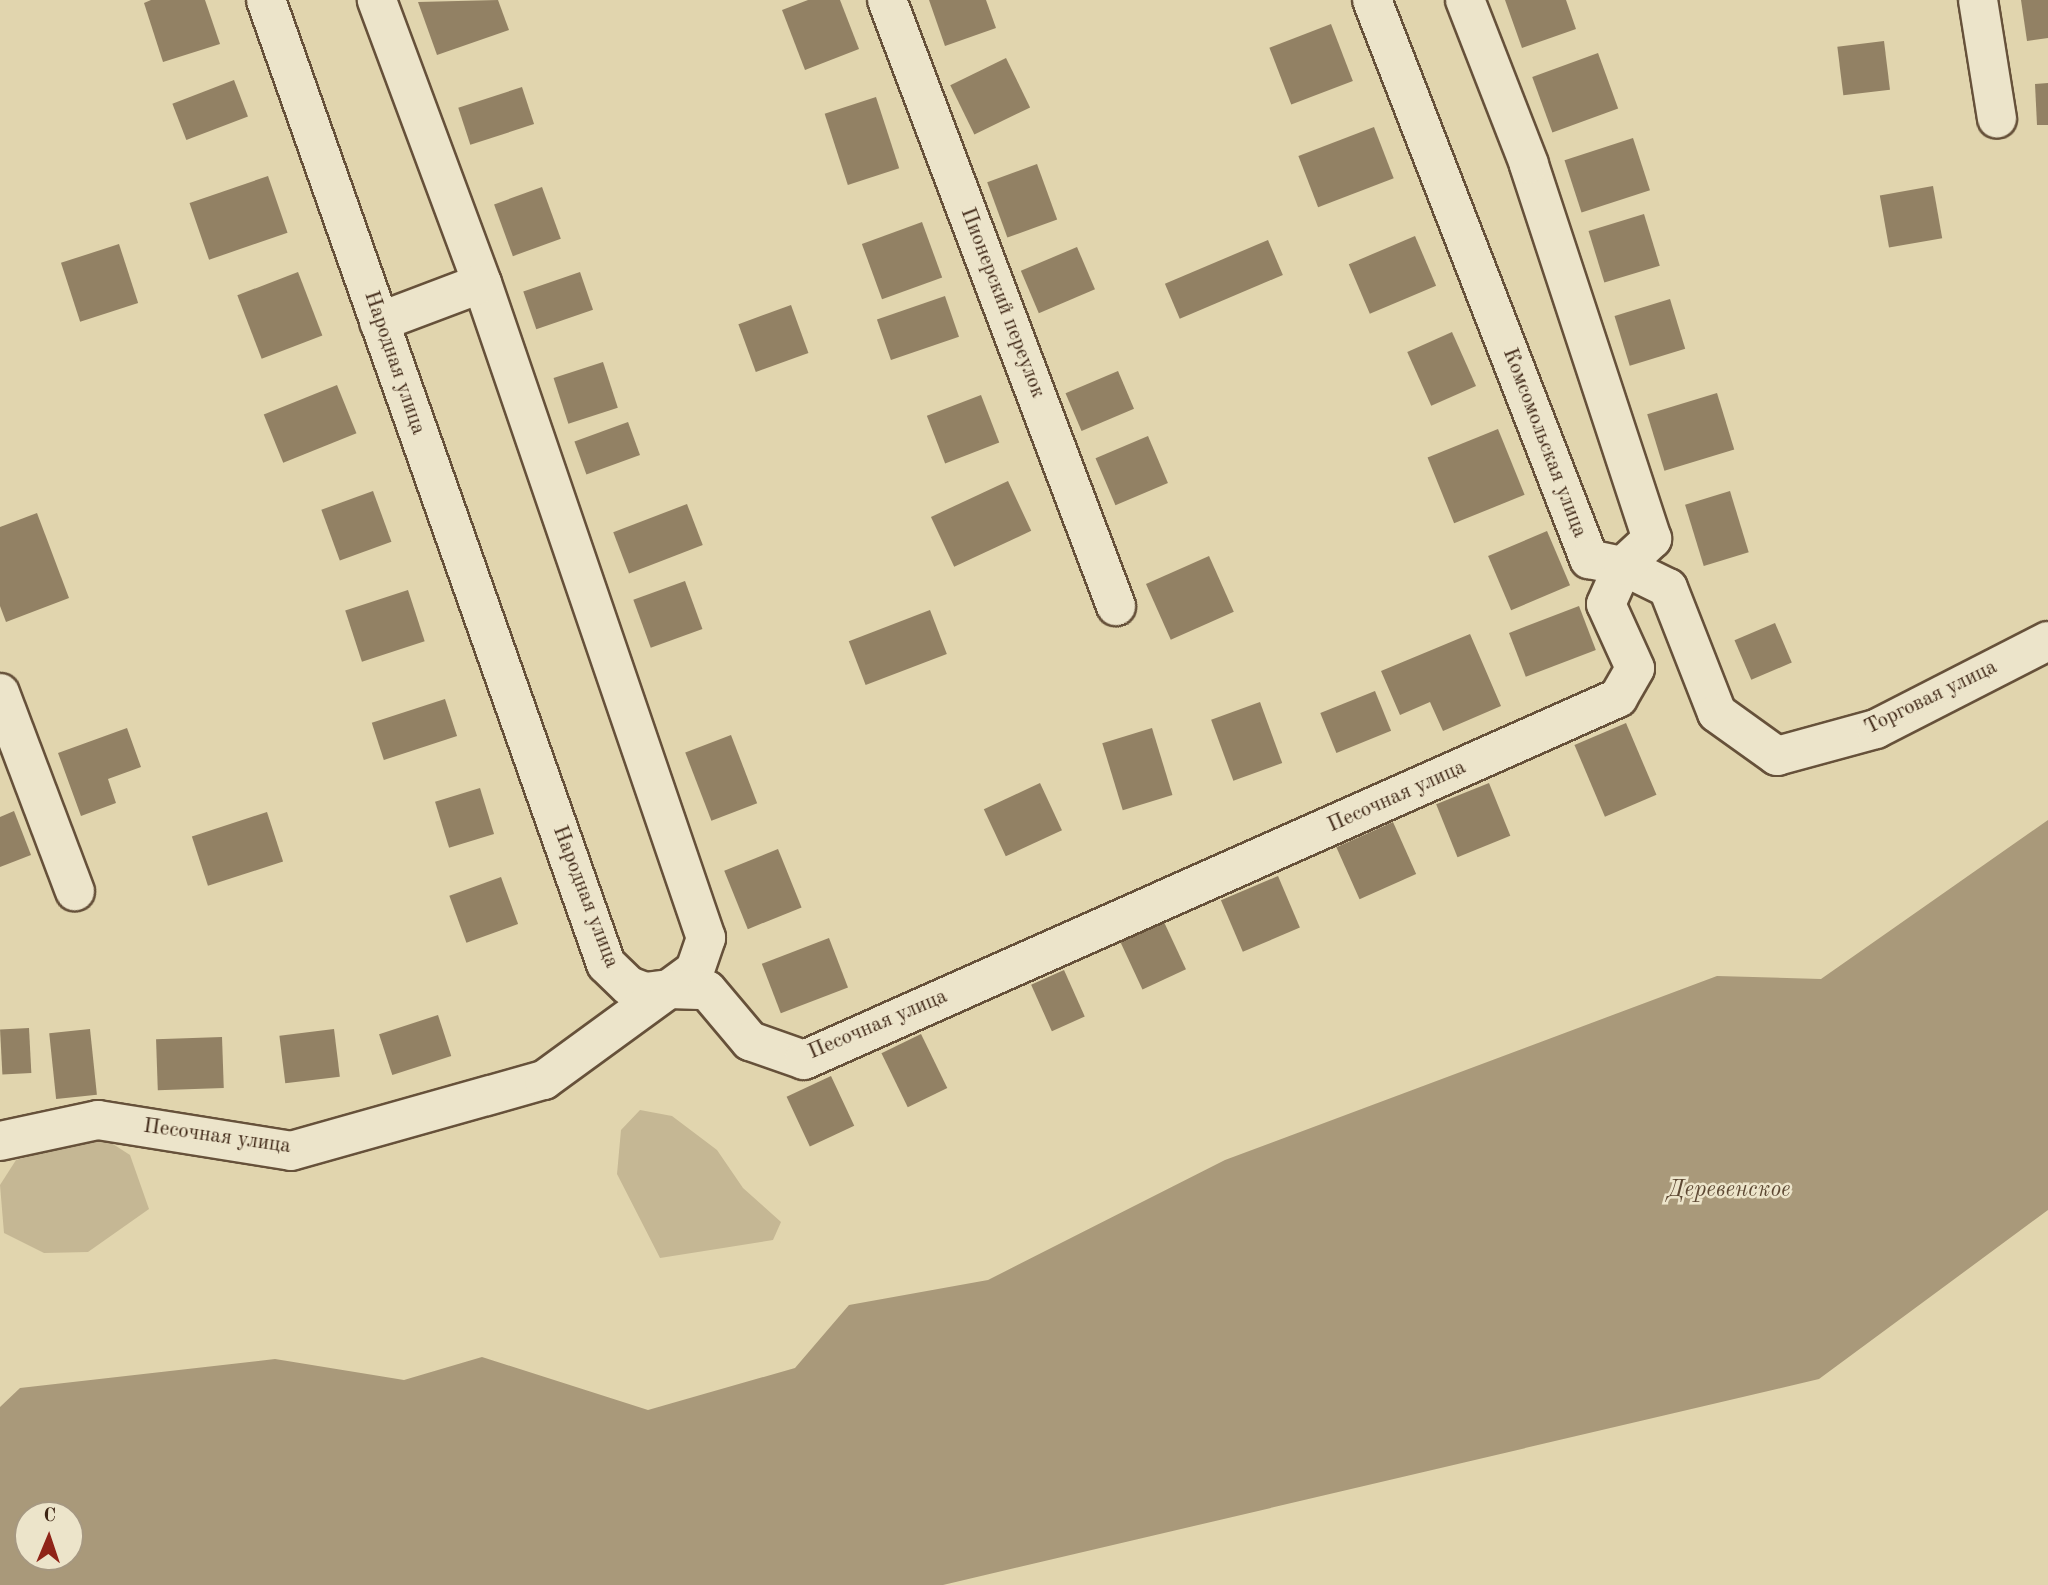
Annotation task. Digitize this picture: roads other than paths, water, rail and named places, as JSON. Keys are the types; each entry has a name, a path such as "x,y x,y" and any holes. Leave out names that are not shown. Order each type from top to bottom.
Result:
{"street":[{"name":"Народная улица","path":"266,0 606,964 629,986 645,992 669,989"},
{"path":"377,0 482,283 706,938 695,970 669,989"},
{"name":"Пионерский переулок","path":"887,0 1116,606"},
{"name":"Комсомольская улица","path":"1372,0 1590,559 1623,566"},
{"path":"1465,0 1529,164 1652,538 1623,566"},
{"path":"1978,0 1997,118"},
{"path":"379,321 482,283"},
{"name":"Торговая улица","path":"1623,566 1668,588 1717,713 1777,756 1876,729 2048,641"},
{"name":"Песочная улица","path":"0,1141 98,1120 291,1151 544,1080 669,989 707,990 750,1041 804,1060 1618,698 1635,668 1606,604 1623,566"},
{"path":"0,693 75,891"}],"water":[{"name":"Деревенское","path":"2048,820 2048,1210 1819,1379 943,1585 0,1585 0,1407 20,1388 275,1359 404,1380 482,1357 648,1410 795,1368 849,1305 988,1280 1225,1160 1717,976 1821,979"}]}
